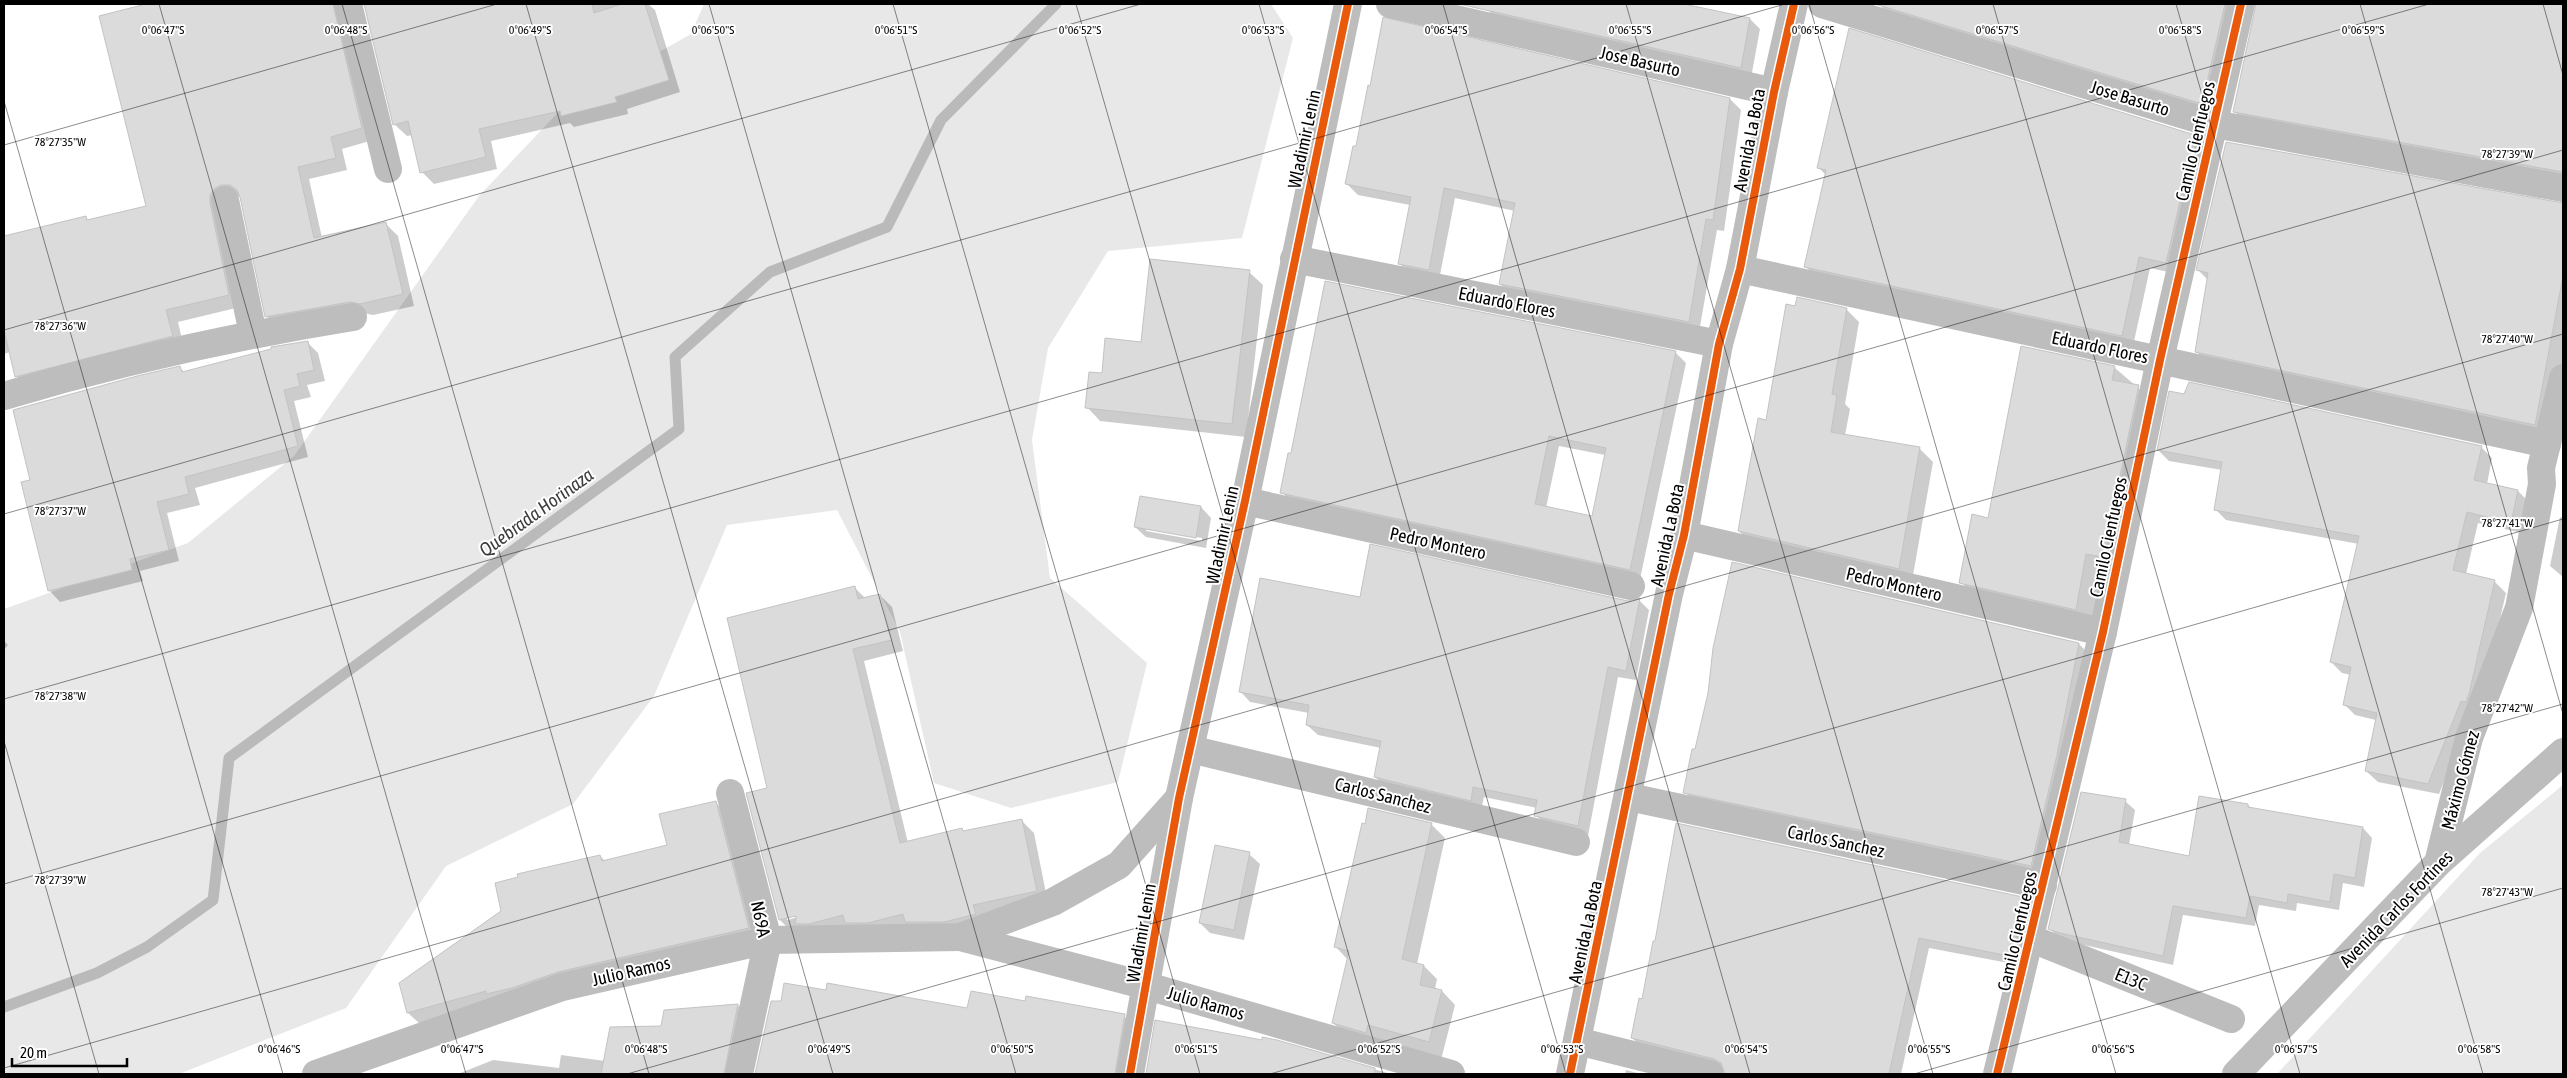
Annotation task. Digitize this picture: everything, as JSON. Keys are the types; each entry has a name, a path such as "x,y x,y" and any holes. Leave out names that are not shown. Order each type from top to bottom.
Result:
{"street":[{"path":"348,4 388,169"},
{"name":"Wladimir Lenin","path":"1130,1074 1179,798 1245,501 1348,4"},
{"name":"Jose Basurto","path":"1390,4 1774,92"},
{"name":"Avenida La Bota","path":"1570,1074 1629,797 1669,594 1684,535 1719,344 1740,269 1774,92 1794,4"},
{"name":"Jose Basurto","path":"1822,4 2214,124 2563,188"},
{"name":"Camilo Cienfuegos","path":"1997,1074 2032,939 2103,632 2160,360 2241,4"},
{"path":"225,200 253,334"},
{"name":"Eduardo Flores","path":"1294,259 1719,344"},
{"name":"Eduardo Flores","path":"1740,269 2547,444"},
{"path":"4,396 45,384 253,334 353,317"},
{"name":"Máximo Gómez","path":"2438,863 2469,738 2519,608 2542,484 2541,468 2563,378"},
{"name":"Pedro Montero","path":"1245,501 1631,586"},
{"name":"Pedro Montero","path":"1684,535 2103,632"},
{"name":"Carlos Sanchez","path":"1190,749 1576,842"},
{"name":"Avenida Carlos Fortines","path":"2236,1074 2438,863 2563,752"},
{"name":"N69A","path":"730,793 768,940 739,1074"},
{"name":"Carlos Sanchez","path":"1629,797 2043,885"},
{"name":"Julio Ramos","path":"960,937 1053,902 1119,865 1179,798"},
{"name":"Julio Ramos","path":"316,1074 562,986 768,940 960,937 1147,986 1451,1074"},
{"name":"E13C","path":"2032,939 2231,1019"},
{"path":"1577,1041 1710,1074"}],"shaded area":[{"path":"704,4 1271,4 1293,38 1242,238 1108,251 1048,348 1032,440 1050,578 1147,663 1118,782 1011,808 934,783 900,632 837,510 727,525 654,696 573,804 446,866 346,1008 179,1074 4,1074 4,609 188,543 294,456 479,196 565,105 691,34"},
{"path":"2563,785 2563,1074 2277,1074 2480,853"}],"building":[{"path":"146,4 333,4 362,128 331,137 336,158 298,167 314,238 386,222 403,294 360,304 350,302 265,317 240,197 237,190 230,185 221,185 215,188 210,195 210,203 229,295 166,310 173,336 15,377 4,330 4,236 86,216 87,220 146,206 99,16"},
{"path":"364,4 592,4 594,13 622,4 645,4 669,80 615,97 617,102 561,116 560,111 479,129 486,157 420,173 408,121 393,125"},
{"path":"1459,4 1684,4 1750,18 1741,68"},
{"path":"1875,4 2225,4 2202,104"},
{"path":"2256,4 2563,4 2563,172 2233,112"},
{"path":"1383,17 1730,98 1713,220 1706,219 1689,322 1499,284 1515,203 1444,188 1429,270 1398,264 1411,197 1345,184 1353,146 1356,146 1368,85 1370,86"},
{"path":"1849,28 2195,135 2166,263 2139,257 2122,336 1804,267 1826,170 1817,168"},
{"path":"2226,142 2563,203 2563,276 2535,425 2195,352 2208,273 2196,270"},
{"path":"1150,259 1250,270 1232,424 1085,408 1089,372 1102,373 1105,338 1141,342"},
{"path":"1325,281 1676,351 1630,570 1280,493 1288,453 1291,453","holes":["1549,436 1606,448 1592,516 1535,504"]},
{"path":"1797,297 1847,308 1832,394 1837,395 1831,432 1920,447 1899,569 1738,531 1758,418 1766,420 1786,304 1795,306"},
{"path":"308,341 314,370 297,374 300,386 284,390 298,446 185,477 189,494 157,502 169,550 130,559 132,570 48,591 21,482 30,480 13,410 137,376 180,366 182,372 271,349 271,347"},
{"path":"2021,346 2115,366 2112,380 2139,385 2103,557 2086,554 2076,610 1959,583 1972,514 1988,518"},
{"path":"2189,382 2482,446 2474,480 2518,490 2511,523 2467,512 2453,570 2495,580 2469,694 2466,702 2461,701 2428,784 2365,771 2377,713 2343,705 2351,667 2330,662 2359,536 2214,510 2222,462 2157,450 2169,391 2184,394"},
{"path":"1140,496 1201,506 1196,538 1134,527"},
{"path":"1370,544 1628,601 1640,598 1626,671 1608,667 1578,826 1534,816 1537,800 1473,787 1471,801 1374,777 1381,741 1306,725 1309,705 1239,692 1260,578 1360,597"},
{"path":"1732,562 2079,643 2057,755 2031,866 1683,793 1692,749 1695,749 1708,693 1713,648"},
{"path":"855,586 858,599 880,594 892,640 853,649 900,843 962,828 963,831 1022,819 1037,891 973,905 976,914 944,922 905,922 903,914 868,923 845,923 843,915 809,924 795,924 796,916 779,920 746,793 767,788 727,618"},
{"path":"2081,792 2126,799 2119,842 2189,856 2199,796 2248,804 2248,807 2363,827 2355,878 2334,874 2330,902 2288,894 2287,903 2250,896 2246,918 2173,906 2163,956 2060,933 2048,929"},
{"path":"716,801 749,928 558,972 512,988 486,994 486,991 407,1013 399,983 501,911 495,883 518,877 517,874 600,855 602,861 667,845 659,814"},
{"path":"1368,808 1432,823 1402,959 1424,965 1420,985 1442,990 1429,1042 1368,1025 1366,1033 1332,1023 1349,951 1334,947 1362,823 1365,824"},
{"path":"1676,823 2023,897 2009,956 1919,938 1889,1074 1725,1074 1721,1063 1714,1059 1631,1038 1639,998 1642,999 1653,941 1655,941"},
{"path":"1215,845 1250,852 1234,930 1199,923"},
{"path":"784,983 826,990 827,983 967,1008 971,991 1025,1001 1026,996 1125,1014 1115,1074 755,1074 771,1001 781,1001"},
{"path":"738,1004 724,1074 601,1074 610,1027 661,1026 664,1010"},
{"path":"1155,1020 1262,1040 1262,1037 1277,1040 1375,1068 1375,1074 1146,1074"}],"waterway":[{"name":"Quebrada Horinaza","path":"4,1007 97,973 147,947 213,900 229,758 679,429 675,357 770,272 887,227 941,120 1056,4"}],"cycle path":[{"path":"1130,1074 1179,798 1245,501 1348,4"},
{"path":"1570,1074 1669,594 1684,535 1719,344 1740,269 1774,92 1794,4"},
{"path":"1997,1074 2103,632 2160,360 2241,4"}]}
